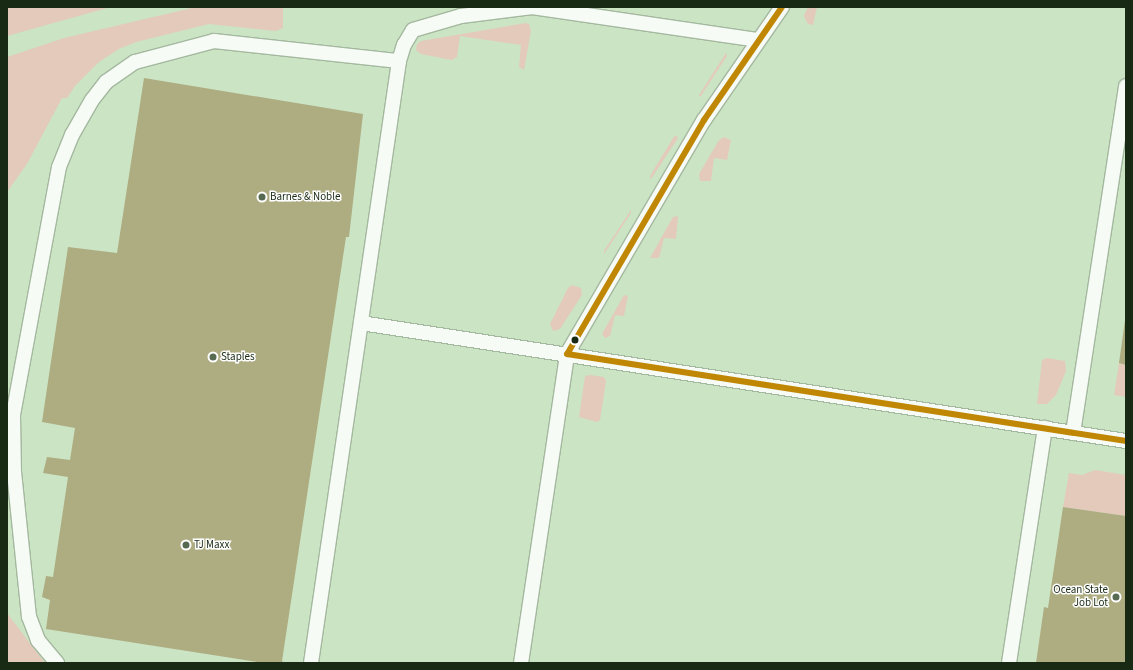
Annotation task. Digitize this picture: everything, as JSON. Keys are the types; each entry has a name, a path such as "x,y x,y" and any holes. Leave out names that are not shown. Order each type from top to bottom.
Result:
{"lane":[{"path":"311,663 399,61 404,45 413,30 461,16 532,7 759,40"},
{"path":"521,663 567,354 704,120 782,7"},
{"path":"57,663 38,640 29,617 14,473 13,415 59,167 72,135 92,100 106,82 135,62 214,41 399,61"},
{"path":"1073,433 1126,86"},
{"path":"361,323 1126,441"},
{"path":"1009,663 1045,428"}],"shaded area":[{"path":"7,7 111,7 7,36"},
{"path":"196,7 283,7 283,28 276,31 209,24 136,42 119,49 99,62 75,86 67,98 62,98 27,164 7,192 7,57 64,38"},
{"path":"808,7 817,7 813,25 808,24 804,16"},
{"path":"526,23 529,24 531,31 524,70 519,67 521,45 460,36 457,57 452,60 421,54 416,50 417,44 421,41"},
{"path":"726,53 727,56 700,97 699,95"},
{"path":"675,135 678,138 651,179 650,176"},
{"path":"724,137 731,140 727,160 714,158 711,181 700,181 699,174 719,140"},
{"path":"631,210 631,213 604,254 604,251"},
{"path":"678,216 676,239 664,238 659,258 650,258 673,217"},
{"path":"572,285 581,288 582,295 560,329 553,331 550,324 568,288"},
{"path":"624,295 628,296 624,316 615,315 610,336 605,338 602,334"},
{"path":"1047,358 1065,361 1066,371 1056,395 1047,404 1037,404 1042,360"},
{"path":"1119,363 1126,365 1126,397 1114,395"},
{"path":"590,375 604,377 606,381 600,420 597,422 579,417 585,376"},
{"path":"1095,470 1126,475 1126,516 1063,507 1069,473 1082,475"},
{"path":"7,613 45,663 7,663"}],"building":[{"path":"144,78 363,114 349,237 346,237 282,661 284,663 264,663 46,629 50,600 42,597 46,576 53,577 68,477 43,473 47,457 70,460 75,428 42,422 68,247 117,253"},
{"path":"1126,320 1126,365 1119,363"},
{"path":"1063,507 1126,516 1126,663 1036,663 1044,607 1048,608"}],"transit line":[{"path":"782,7 704,120 567,354 1126,441"}],"place":[{"name":"Barnes & Noble","path":"262,197"},
{"name":"Staples","path":"213,357"},
{"name":"TJ Maxx","path":"186,545"},
{"name":"Ocean State Job Lot","path":"1116,597"}]}
